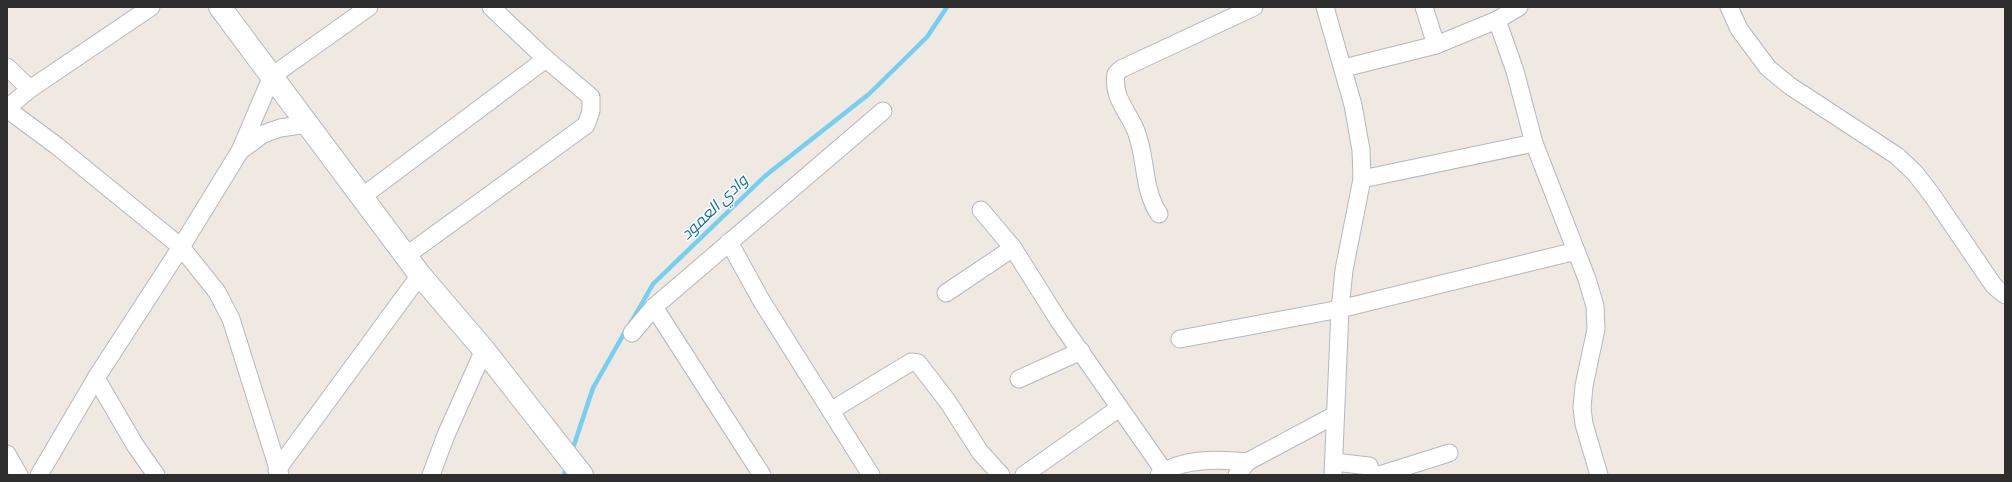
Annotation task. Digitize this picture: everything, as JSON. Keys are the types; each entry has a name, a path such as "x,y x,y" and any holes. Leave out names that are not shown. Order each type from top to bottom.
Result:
{"street":[{"path":"151,7 30,89 7,108 57,146 181,246 217,292 231,319 279,472"},
{"path":"220,7 363,196 420,275 484,350 580,472"},
{"path":"39,475 96,378 240,151 272,76 369,7"},
{"path":"407,255 586,125 591,111 591,97 546,59 491,7"},
{"path":"1159,214 1150,195 1136,130 1117,95 1115,81 1116,74 1121,69 1254,7"},
{"path":"1325,7 1344,68 1357,128 1362,178 1344,270 1340,309 1333,468 1369,466 1373,475"},
{"path":"1424,7 1436,45"},
{"path":"1344,68 1436,45 1497,20 1519,7"},
{"path":"1729,7 1739,29 1768,68 1790,86 1897,156 1915,174 1932,194 1994,286 2005,295"},
{"path":"1497,20 1515,70 1534,143 1587,279 1595,306 1596,329 1584,386 1582,408 1584,424 1599,475"},
{"path":"363,196 546,59"},
{"path":"7,67 30,89"},
{"path":"632,333 654,307 882,111"},
{"path":"240,151 263,134 280,128 308,124"},
{"path":"1362,178 1534,143"},
{"path":"981,210 1013,248 1161,473 1198,461 1222,459 1242,469 1336,415"},
{"path":"729,242 761,300 832,410 871,475"},
{"path":"946,292 1013,248"},
{"path":"1180,339 1340,309 1576,251"},
{"path":"279,472 420,275"},
{"path":"654,307 762,475"},
{"path":"431,475 446,435 484,350"},
{"path":"1020,379 1080,351"},
{"path":"832,410 911,362 918,363 948,402 980,452 1001,475"},
{"path":"96,378 135,445 156,475"},
{"path":"1024,475 1119,408"},
{"path":"1379,475 1449,453"},
{"path":"7,454 19,475"}],"waterway":[{"name":"وادي العمود","path":"630,324 653,284 765,176 869,94 927,37 947,7"},
{"name":"وادي العمود","path":"572,451 593,388 626,330"},
{"name":"وادي العمود","path":"564,475 567,465"}]}
